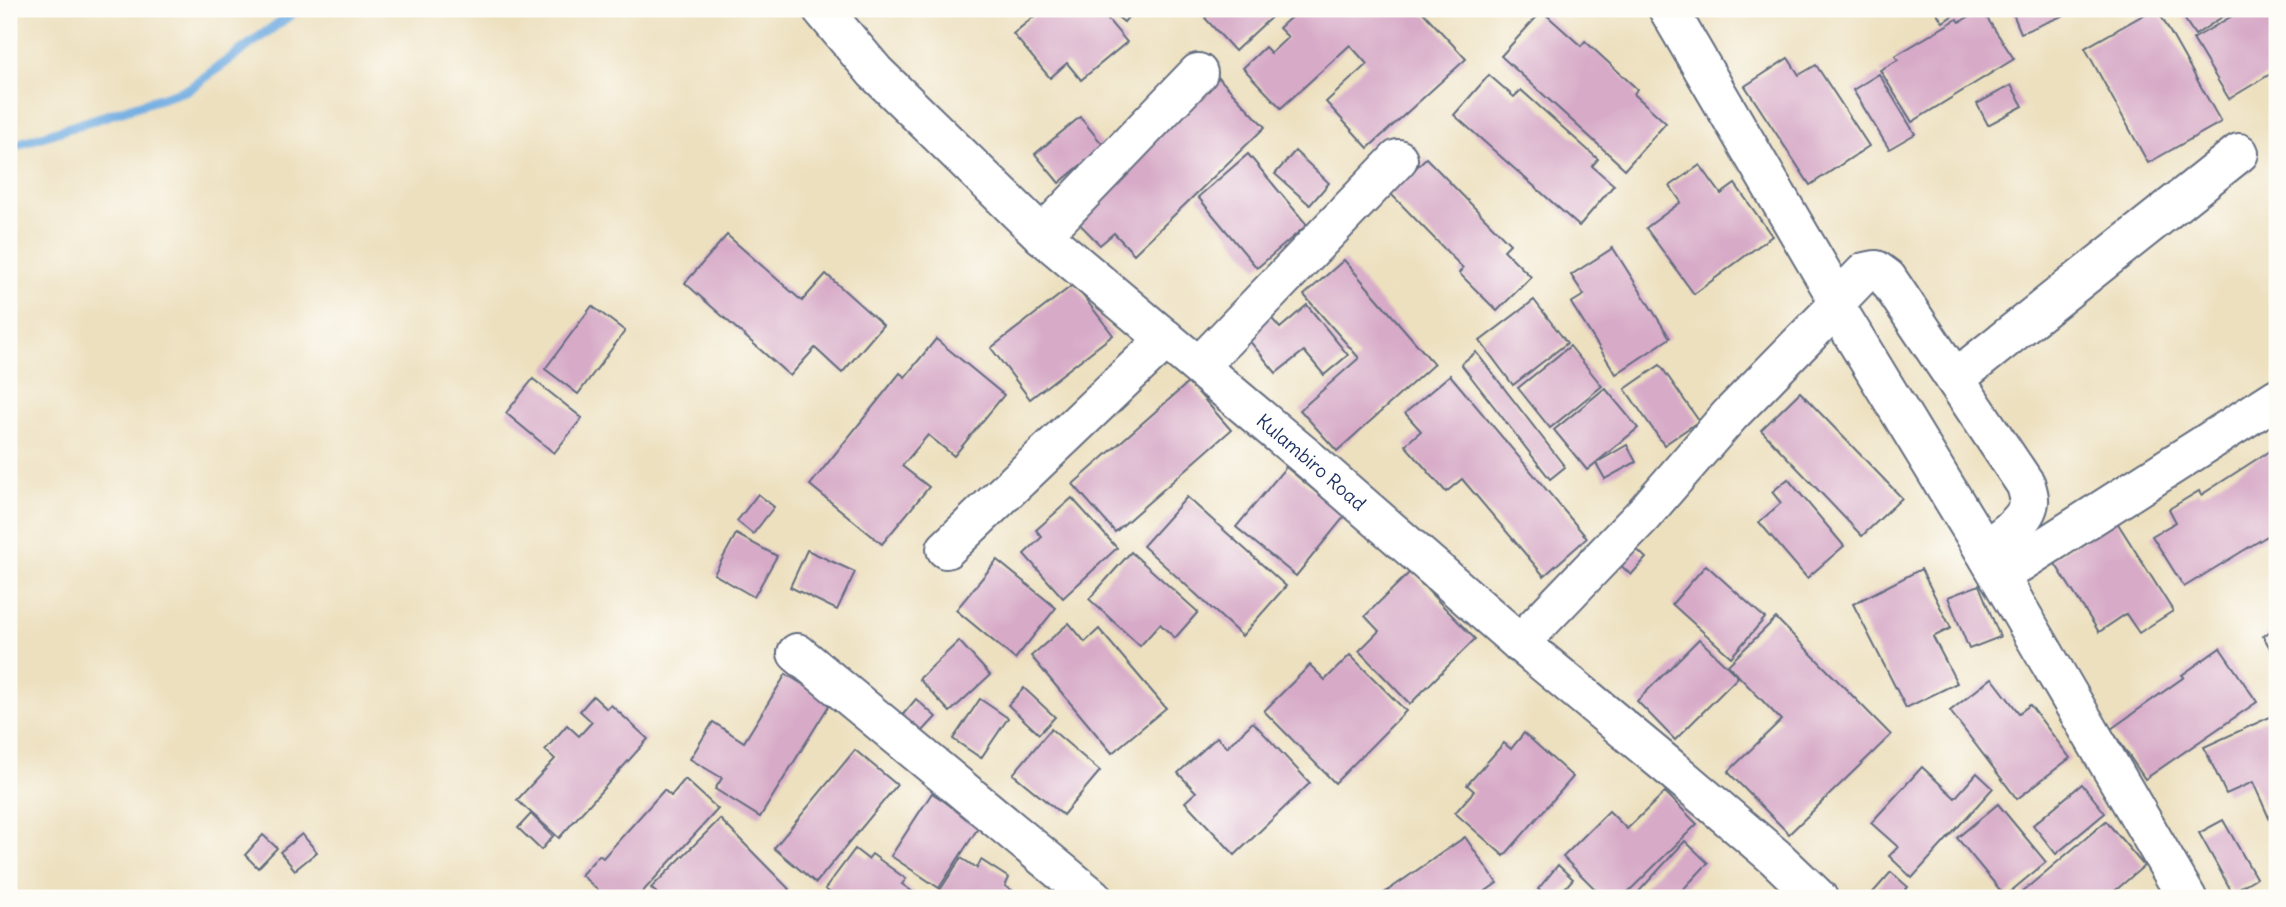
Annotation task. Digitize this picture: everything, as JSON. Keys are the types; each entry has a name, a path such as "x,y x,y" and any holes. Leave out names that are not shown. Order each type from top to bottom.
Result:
{"street":[{"name":"Kulambiro Road","path":"822,9 875,72 1041,235 1199,366 1520,643 1727,816 1818,898"},
{"path":"1682,14 1837,304 2187,898"},
{"path":"1041,235 1198,73"},
{"path":"1955,379 2239,153"},
{"path":"1199,366 1398,159"},
{"path":"1520,643 1643,515 1730,415 1865,272 1875,270 1887,278 2026,485 2029,503 2022,517 2006,534 1992,563"},
{"path":"946,549 1166,339"},
{"path":"1992,563 2277,398"},
{"path":"797,653 1093,898"}],"building":[{"path":"1043,9 1099,9 1127,42 1081,80 1067,63 1050,78 1013,34"},
{"path":"1108,9 1135,9 1124,22"},
{"path":"1215,9 1280,9 1235,51 1205,18"},
{"path":"1300,9 1420,9 1466,59 1368,148 1326,102 1367,64 1350,45 1281,108 1243,68 1265,47 1271,53 1288,37 1279,28"},
{"path":"1934,9 1962,9 1943,22"},
{"path":"1981,9 2014,59 1912,122 1880,70 1898,60 1895,56 1957,19 1960,22"},
{"path":"2011,9 2079,9 2021,33"},
{"path":"2157,9 2221,122 2148,163 2085,48"},
{"path":"2178,9 2234,9 2195,35"},
{"path":"2244,9 2277,9 2277,70 2229,99 2193,39"},
{"path":"1542,11 1581,46 1585,41 1637,89 1634,94 1666,123 1625,169 1501,56"},
{"path":"1788,58 1799,75 1816,65 1869,146 1810,185 1745,86"},
{"path":"1879,74 1915,134 1889,149 1853,90"},
{"path":"1216,75 1265,127 1134,254 1114,233 1100,245 1071,215"},
{"path":"1489,75 1514,97 1521,90 1598,159 1592,166 1614,185 1579,226 1454,115"},
{"path":"2011,85 2023,106 1988,125 1977,104"},
{"path":"1080,117 1104,146 1059,183 1035,154"},
{"path":"1295,151 1329,183 1310,205 1275,174"},
{"path":"1248,154 1307,225 1257,268 1198,197"},
{"path":"1426,158 1510,244 1504,250 1531,277 1497,311 1459,273 1463,268 1390,193"},
{"path":"1700,165 1721,194 1735,184 1772,236 1694,294 1646,228 1681,202 1670,186"},
{"path":"727,235 802,301 826,274 883,325 842,373 815,348 790,376 685,283"},
{"path":"1613,248 1670,338 1616,374 1571,303 1584,295 1571,275"},
{"path":"1344,260 1434,364 1337,451 1300,410 1359,358 1304,295"},
{"path":"1074,284 1113,335 1030,399 991,348"},
{"path":"1534,300 1567,343 1513,385 1480,341"},
{"path":"1307,305 1348,355 1324,375 1304,351 1276,373 1243,333 1267,313 1280,328"},
{"path":"592,306 625,331 578,394 545,369"},
{"path":"936,339 1004,395 954,456 928,435 902,466 929,487 882,544 810,485 900,373 905,377"},
{"path":"1570,346 1602,386 1550,428 1518,388"},
{"path":"1476,352 1565,467 1550,479 1461,364"},
{"path":"1660,365 1699,421 1664,445 1625,389"},
{"path":"1450,375 1587,538 1544,576 1462,479 1446,492 1405,445 1421,431 1405,413"},
{"path":"533,379 582,418 554,453 506,413"},
{"path":"1189,382 1231,430 1115,532 1073,484"},
{"path":"1605,388 1638,428 1587,470 1554,430"},
{"path":"1800,392 1902,498 1862,536 1761,430"},
{"path":"1627,445 1636,462 1605,479 1596,463"},
{"path":"2277,446 2277,530 2184,587 2152,536 2176,522 2169,509 2199,491 2201,495"},
{"path":"1286,467 1345,516 1296,576 1236,527"},
{"path":"1788,479 1844,546 1807,578 1759,522 1781,503 1772,492"},
{"path":"758,494 774,507 753,534 737,521"},
{"path":"1187,497 1286,586 1242,636 1143,546"},
{"path":"1072,498 1117,548 1063,598 1024,554 1042,537 1036,530"},
{"path":"2115,519 2173,611 2139,633 2126,614 2099,632 2052,559"},
{"path":"736,534 777,556 754,597 714,574"},
{"path":"1628,541 1646,558 1631,575 1613,558"},
{"path":"807,550 855,572 837,610 790,587"},
{"path":"1131,552 1198,612 1175,638 1160,624 1140,646 1089,599"},
{"path":"997,560 1056,608 1015,659 956,610"},
{"path":"1706,565 1765,618 1731,657 1672,604"},
{"path":"1921,569 1951,628 1933,637 1957,683 1906,708 1853,604"},
{"path":"1410,572 1475,639 1410,704 1359,651 1379,631 1365,616"},
{"path":"1979,585 2000,637 1969,649 1948,597"},
{"path":"1776,618 1891,735 1789,834 1728,772 1781,720 1728,665"},
{"path":"1069,623 1085,642 1099,629 1166,708 1112,753 1031,656"},
{"path":"2277,627 2277,660 2263,636"},
{"path":"1699,639 1738,677 1675,740 1637,701"},
{"path":"959,641 990,675 950,712 919,679"},
{"path":"2220,648 2257,702 2145,779 2111,729"},
{"path":"1350,655 1406,711 1335,783 1264,711 1310,665 1325,680"},
{"path":"786,674 831,702 760,817 715,789 722,778 690,759 713,722 744,742"},
{"path":"1992,678 2019,713 2030,705 2070,758 2017,799 1950,711"},
{"path":"1024,688 1055,717 1039,734 1008,705"},
{"path":"593,696 607,709 611,705 648,739 559,838 517,800 555,759 545,750 567,725 579,736 592,722 580,711"},
{"path":"916,699 936,717 919,735 900,718"},
{"path":"980,699 1008,718 981,758 953,739"},
{"path":"2272,716 2277,727 2277,836 2253,782 2226,794 2204,747"},
{"path":"1253,722 1310,783 1235,855 1185,802 1196,792 1178,773 1217,737 1227,747"},
{"path":"1051,729 1100,771 1063,815 1013,774"},
{"path":"1524,733 1573,777 1504,856 1455,813 1474,791 1467,785 1504,743 1511,749"},
{"path":"855,750 897,785 816,883 774,848"},
{"path":"1922,767 1955,798 1977,773 1993,788 1912,878 1889,856 1898,847 1871,823"},
{"path":"685,779 718,809 637,898 607,898 581,875 599,855 603,858 664,790 671,796"},
{"path":"2082,784 2105,813 2056,854 2033,825"},
{"path":"1665,792 1697,824 1622,898 1604,898 1563,857 1609,811 1627,829"},
{"path":"932,793 980,825 939,888 891,856"},
{"path":"1998,804 2046,862 2005,896 1957,838"},
{"path":"531,814 553,836 541,850 518,828"},
{"path":"720,819 789,889 780,898 662,898 651,888"},
{"path":"2223,820 2256,878 2232,892 2199,833"},
{"path":"2106,821 2144,866 2109,896 2111,898 2028,898 2022,892"},
{"path":"302,834 317,852 295,870 280,852"},
{"path":"263,835 277,848 258,868 245,855"},
{"path":"1465,837 1497,883 1476,898 1377,898"},
{"path":"1685,841 1708,863 1675,898 1633,898"},
{"path":"855,849 868,859 872,854 906,879 902,884 921,898 837,898 825,889"},
{"path":"961,858 977,868 981,860 1009,878 1005,886 1012,890 1007,898 935,898"},
{"path":"1558,865 1573,879 1556,898 1549,898 1538,889"},
{"path":"1891,872 1908,887 1898,898 1868,898"}],"waterway":[{"path":"9,147 189,89 298,9"}]}
